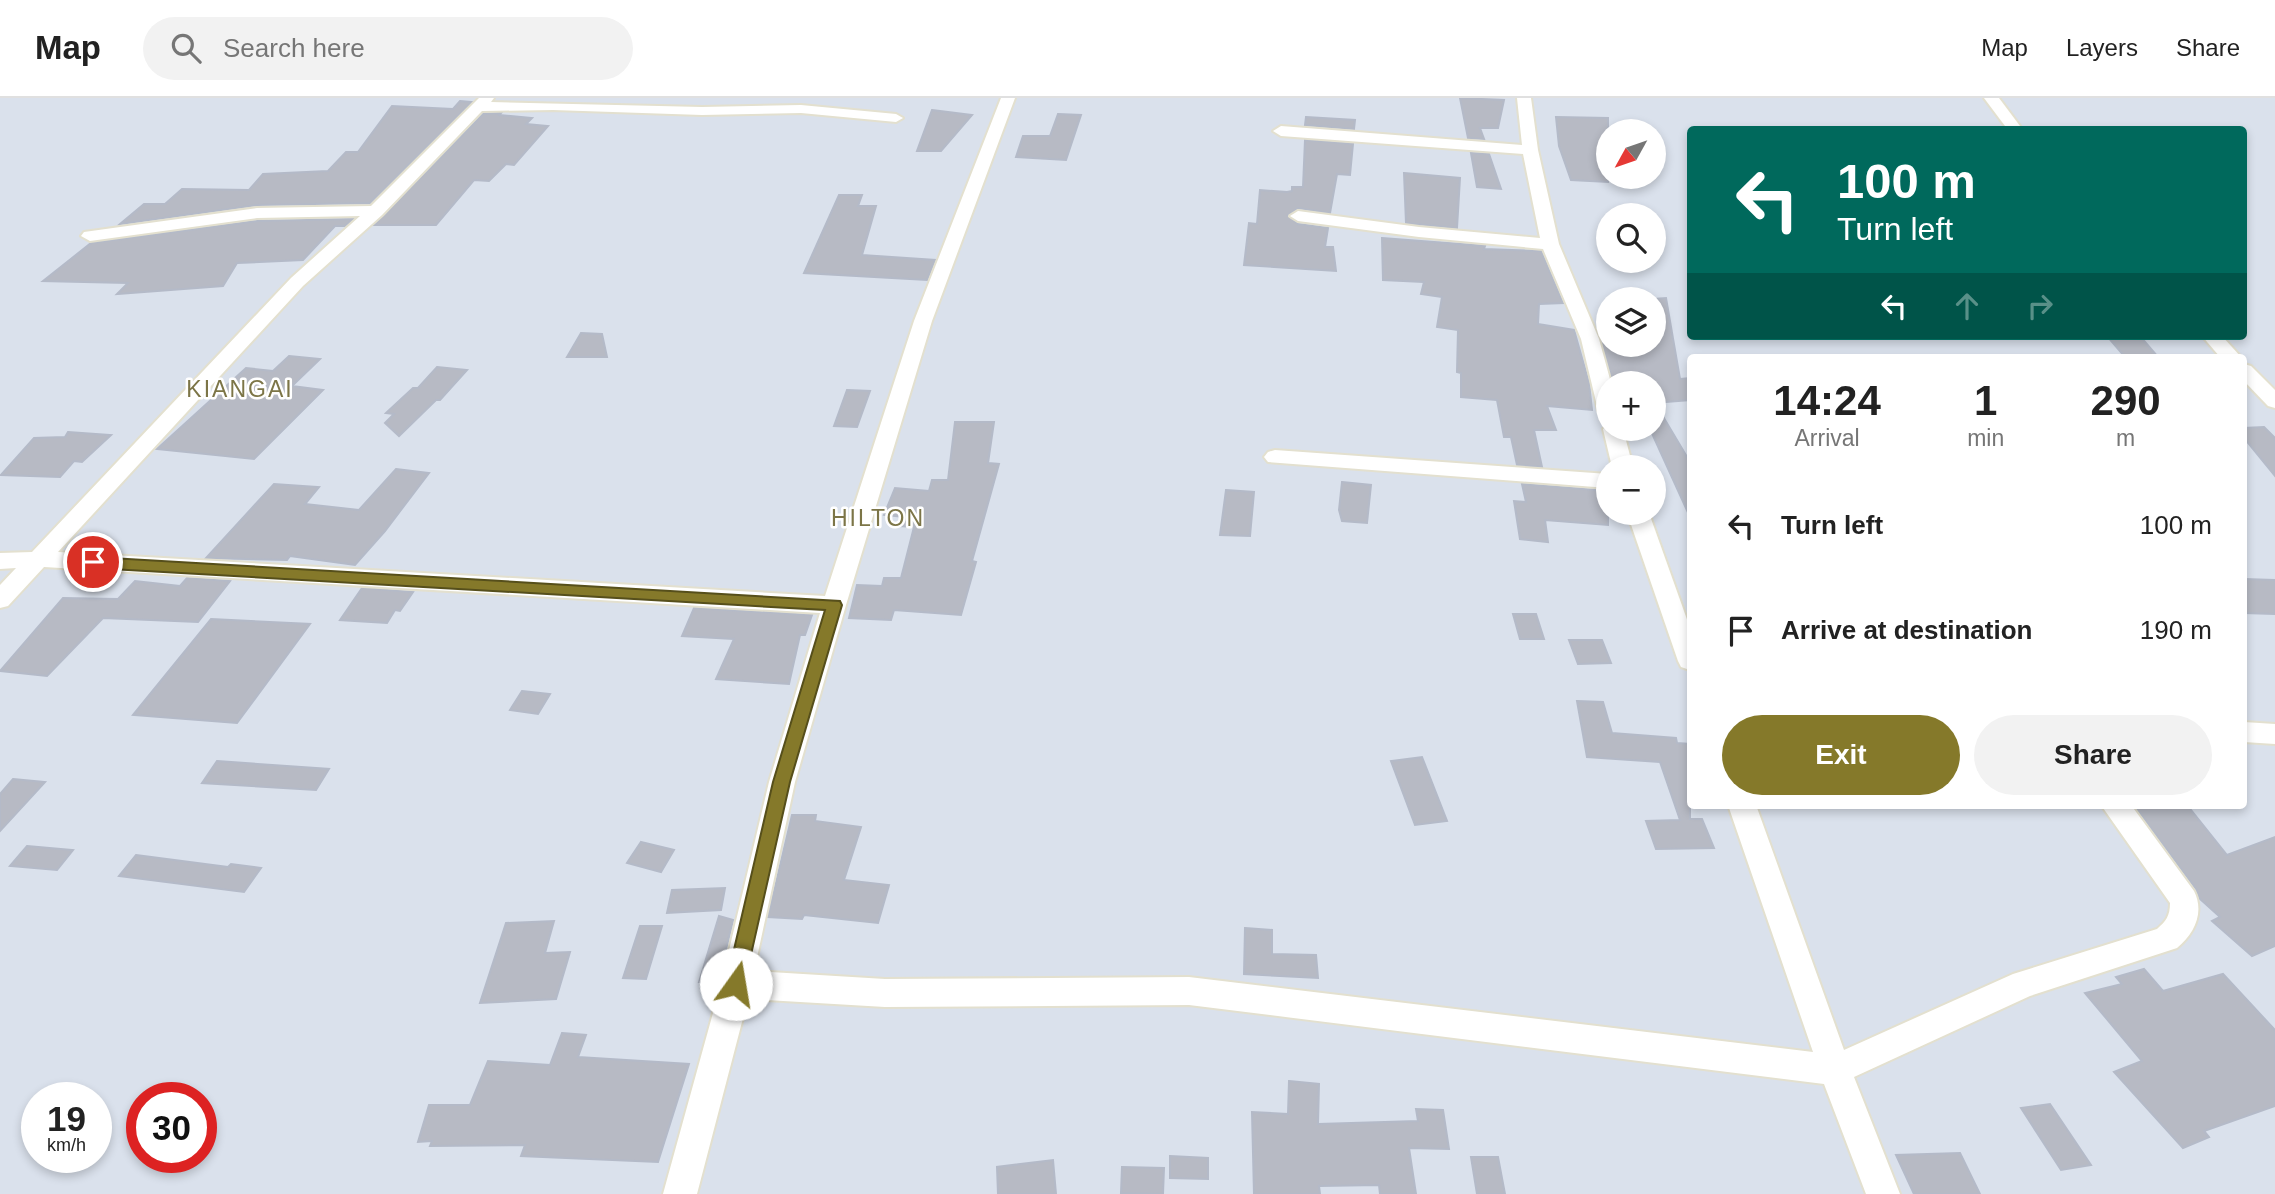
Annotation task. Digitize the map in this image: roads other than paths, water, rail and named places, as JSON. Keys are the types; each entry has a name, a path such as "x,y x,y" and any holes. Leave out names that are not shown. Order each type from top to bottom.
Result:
{"street":[{"path":"680,1194 736,984 782,782 834,605 923,321 1008,98"},
{"path":"1524,98 1530,150 1550,244 1590,339 1598,371"},
{"path":"1991,98 2013,126"},
{"path":"0,600 297,282 376,211 482,102 702,111 801,109 896,118"},
{"path":"1280,131 1530,150"},
{"path":"90,236 257,213 376,211"},
{"path":"1298,216 1419,232 1550,244"},
{"path":"2215,340 2228,354"},
{"path":"2247,373 2275,402"},
{"path":"1275,457 1596,480"},
{"path":"1642,525 1687,652"},
{"path":"0,561 38,559 834,605"},
{"path":"2247,732 2275,734"},
{"path":"1743,809 1835,1070 1883,1194"},
{"path":"736,984 886,993 1189,991 1835,1070 2024,984 2166,939 2179,929 2185,917 2183,900 2118,809"}],"district":[{"name":"KIANGAI","path":"240,389"},
{"name":"HILTON","path":"878,518"}]}
